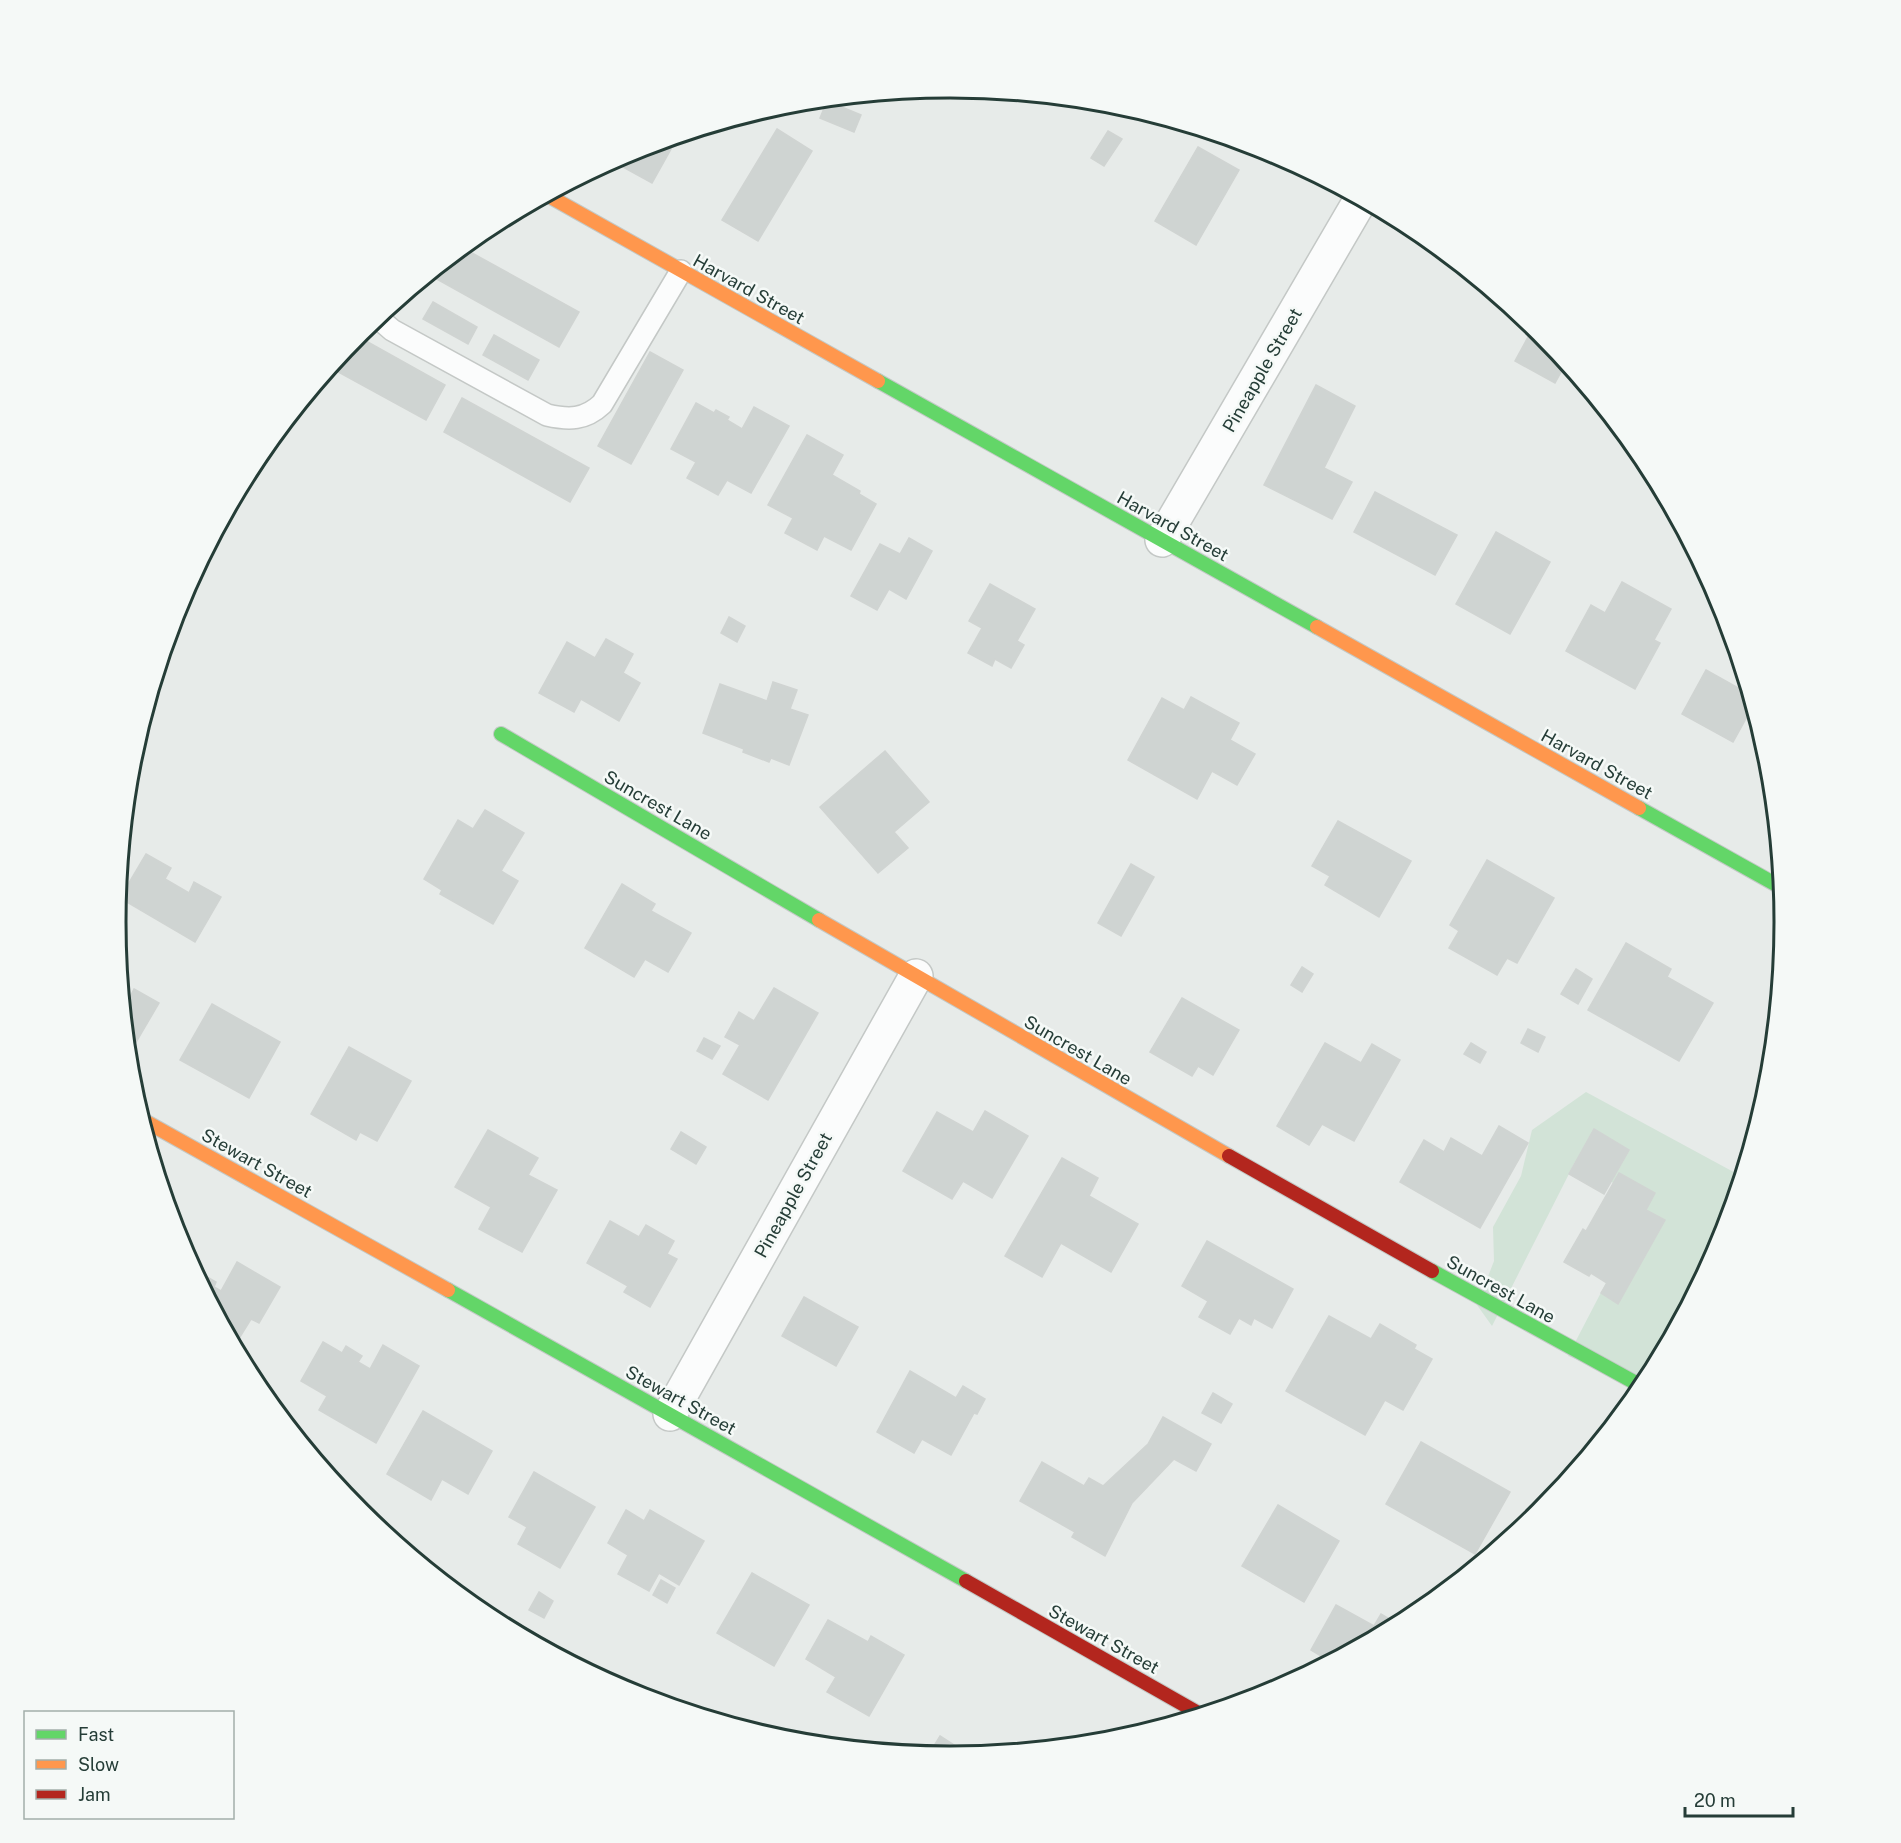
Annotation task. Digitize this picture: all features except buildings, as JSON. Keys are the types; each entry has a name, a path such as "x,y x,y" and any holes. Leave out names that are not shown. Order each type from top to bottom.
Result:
{"street":[{"name":"Harvard Street","path":"555,199 1773,883"},
{"name":"Pineapple Street","path":"1162,540 1357,205"},
{"name":"Suncrest Lane","path":"501,734 1251,1169 1475,1296 1634,1382"},
{"name":"Pineapple Street","path":"670,1414 916,976"},
{"name":"Stewart Street","path":"153,1125 670,1414 1191,1709"}],"lane":[{"path":"384,324 547,415 566,419 592,414 602,404 681,271"}],"green space":[{"path":"1586,1092 1735,1173 1712,1237 1690,1286 1634,1381 1568,1356 1648,1202 1575,1162 1492,1326 1477,1305 1494,1261 1493,1227 1521,1176 1532,1130"}],"traffic: fast":[{"path":"878,381 1317,627"},
{"path":"501,734 819,920"},
{"path":"1639,808 1773,883"},
{"path":"1432,1271 1634,1382"},
{"path":"448,1290 966,1581"}],"traffic: slow":[{"path":"555,199 878,381"},
{"path":"1317,627 1639,808"},
{"path":"819,920 1229,1156"},
{"path":"153,1125 448,1290"}],"traffic: jam":[{"path":"1229,1156 1432,1271"},
{"path":"966,1581 1191,1709"}]}
